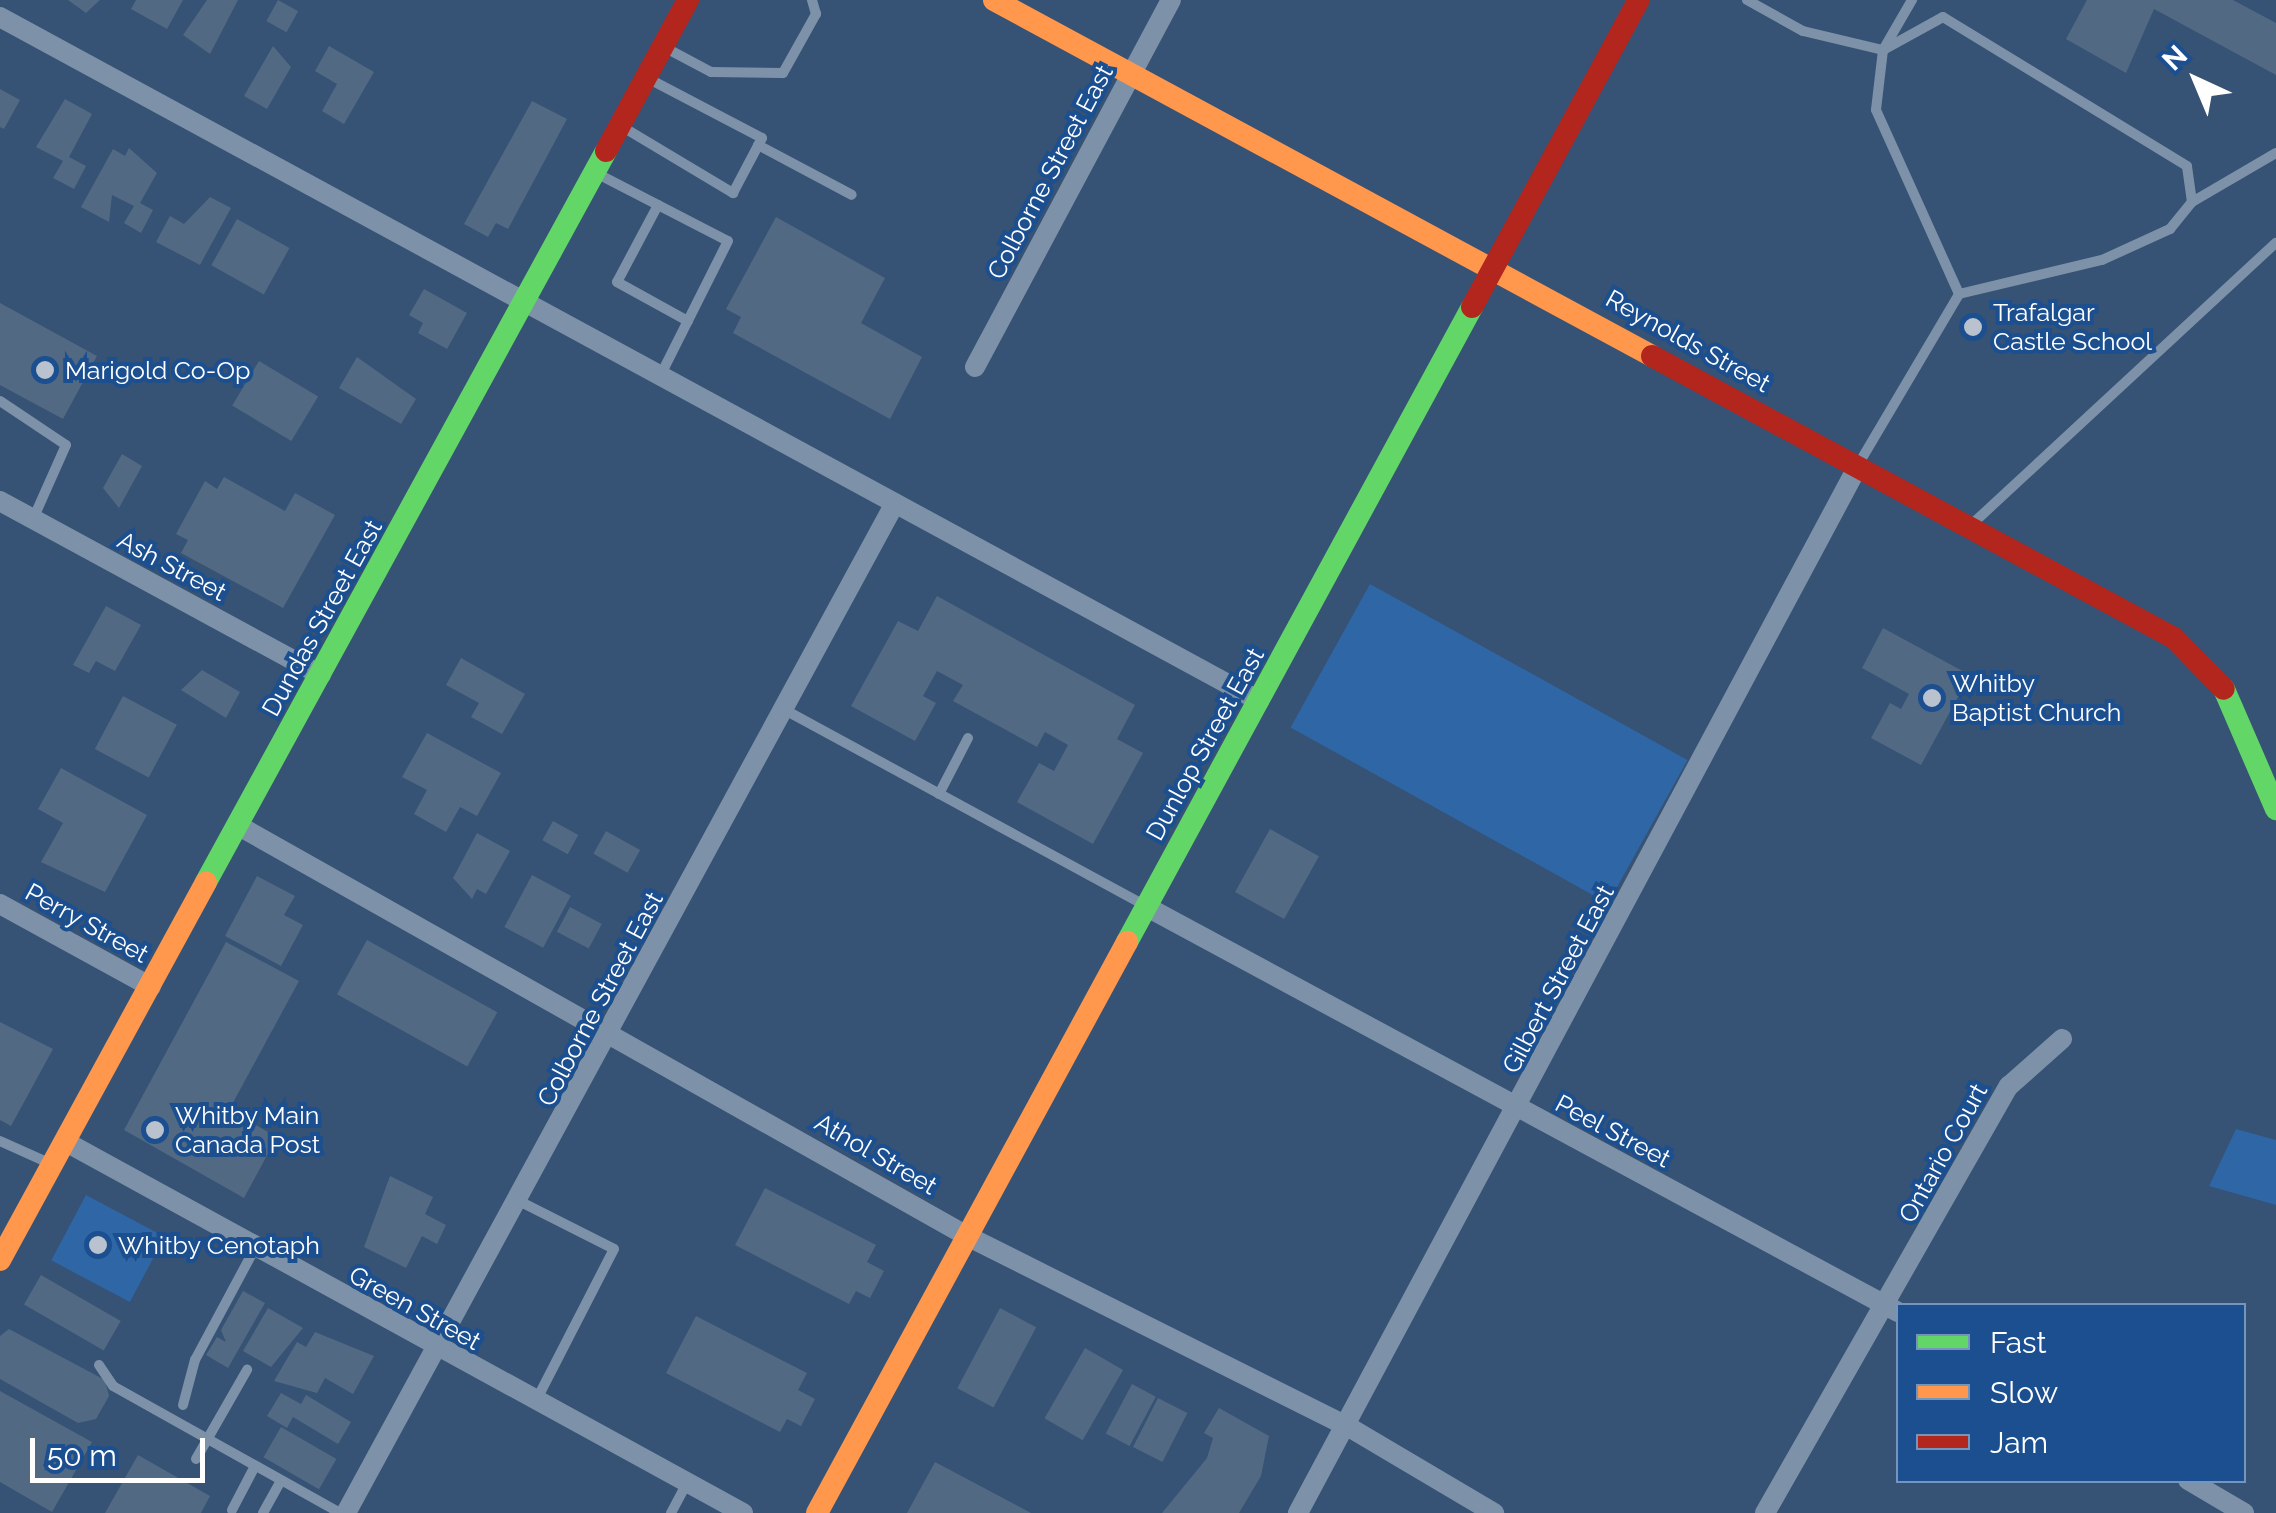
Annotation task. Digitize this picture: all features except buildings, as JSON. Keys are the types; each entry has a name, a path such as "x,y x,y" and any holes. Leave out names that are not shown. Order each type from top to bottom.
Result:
{"street":[{"name":"Dundas Street East","path":"0,1260 10,1218 66,1142 688,0"},
{"name":"Reynolds Street","path":"994,0 1496,268 2174,638 2222,685 2276,809"},
{"name":"Colborne Street East","path":"974,368 1171,0"},
{"name":"Dunlop Street East","path":"817,1513 1640,0"},
{"path":"0,17 893,507 1259,701"},
{"name":"Gilbert Street East","path":"1298,1513 1858,466"},
{"name":"Ash Street","path":"0,501 321,676"},
{"name":"Colborne Street East","path":"343,1513 438,1350 893,507"},
{"name":"Athol Street","path":"239,826 612,1030 967,1236 1346,1426 1494,1513"},
{"name":"Perry Street","path":"0,904 151,987"},
{"name":"Peel Street","path":"1147,907 1891,1308"},
{"name":"Ontario Court","path":"1765,1513 1891,1308 2009,1086 2062,1039"},
{"name":"Green Street","path":"66,1142 438,1350 743,1513"},
{"path":"2193,1483 2239,1512"}],"lane":[{"path":"663,47 711,72 783,73 816,14 812,0"},
{"path":"1747,0 1804,31 1884,50 1943,16 2186,166 2192,202"},
{"path":"1912,0 1884,50 1876,110 1959,294"},
{"path":"620,126 734,194 762,138 646,78"},
{"path":"758,145 852,195"},
{"path":"1858,466 1959,294 2102,260 2170,229 2192,202 2276,153"},
{"path":"595,173 728,241 660,376"},
{"path":"658,205 617,282 688,321"},
{"path":"1969,527 2276,244"},
{"path":"0,401 66,445 33,519"},
{"path":"785,710 1147,907"},
{"path":"939,794 968,738"},
{"path":"0,1142 53,1164"},
{"path":"519,1201 614,1249 536,1402"},
{"path":"183,1405 195,1360 255,1248"},
{"path":"99,1365 113,1386 343,1513"},
{"path":"196,1458 247,1370"},
{"path":"232,1510 256,1466"},
{"path":"264,1513 281,1480"},
{"path":"671,1513 687,1483"}],"shaded area":[{"path":"1370,584 1687,760 1608,903 1290,727"},
{"path":"2236,1129 2276,1140 2276,1205 2209,1186"},
{"path":"86,1195 165,1237 130,1302 51,1260"}],"traffic: fast":[{"path":"206,882 606,151"},
{"path":"1127,942 1472,307"},
{"path":"2224,689 2276,809"}],"traffic: slow":[{"path":"994,0 1652,356"},
{"path":"0,1260 206,882"},
{"path":"817,1513 1127,942"}],"traffic: jam":[{"path":"606,151 688,0"},
{"path":"1472,307 1639,0"},
{"path":"1652,356 2174,638 2224,689"}],"place":[{"name":"Trafalgar Castle School","path":"1973,327"},
{"name":"Marigold Co-Op","path":"45,370"},
{"name":"Whitby Baptist Church","path":"1932,698"},
{"name":"Whitby Main Canada Post","path":"155,1130"},
{"name":"Whitby Cenotaph","path":"98,1245"}]}
